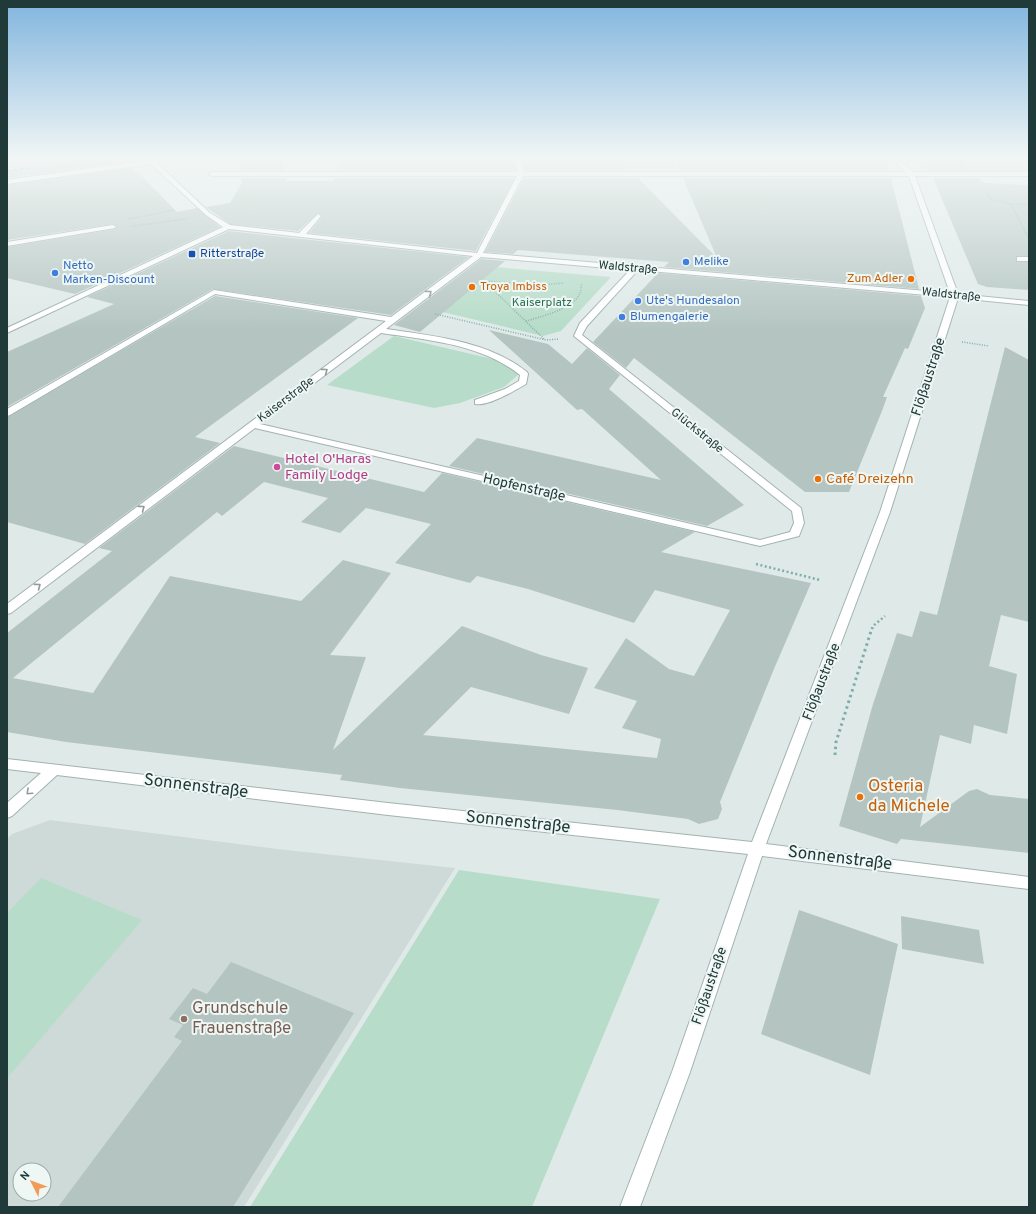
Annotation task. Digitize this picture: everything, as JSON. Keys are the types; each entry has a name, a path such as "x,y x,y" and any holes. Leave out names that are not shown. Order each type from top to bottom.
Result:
{"street":[{"path":"210,217 228,227"},
{"path":"301,235 317,217"},
{"name":"Kaiserstraße","path":"7,610 467,265 479,255 499,217"},
{"path":"927,217 955,295"},
{"path":"7,244 113,227"},
{"path":"7,331 228,227"},
{"name":"Waldstraße","path":"228,227 479,255 955,295 1029,303"},
{"path":"1020,259 1029,259"},
{"path":"578,336 583,325 636,268"},
{"path":"7,413 214,292 392,320"},
{"name":"Flößaustraße","path":"630,1207 681,1072 757,849 886,512 955,295"},
{"path":"380,330 434,340 490,354 517,367 524,374 522,382 508,391 478,402"},
{"name":"Glückstraße","path":"578,336 797,510 799,523 795,534"},
{"name":"Hopfenstraße","path":"253,425 760,543 795,534"},
{"name":"Sonnenstraße","path":"7,764 52,771 757,849 1029,883"},
{"path":"7,812 52,771"}],"path":[{"path":"113,227 136,217"},
{"path":"1018,217 1029,239"},
{"path":"113,227 189,218"},
{"path":"467,265 546,340"},
{"path":"526,321 546,316 564,308 576,300 580,293 582,283 580,279"},
{"path":"484,281 537,284 566,282"},
{"path":"409,308 546,340 578,336"},
{"path":"977,344 989,346"},
{"path":"760,543 751,563 820,580"},
{"path":"835,755 836,742 873,626 885,616"}],"shaded area":[{"name":"Grundschule Frauenstraße","path":"50,820 277,849 455,868 244,1207 7,1207 7,839 12,834"}],"green space":[{"name":"Kaiserplatz","path":"483,266 611,277 561,331 543,336 430,309"},
{"path":"394,336 497,360 519,374 504,387 460,403 434,408 327,385"},
{"path":"459,870 660,899 532,1207 250,1207"},
{"path":"41,878 142,920 8,1077 7,913"}],"building":[{"path":"7,217 207,217 220,227 75,294 7,278 7,247 115,229 117,227 113,224 7,240"},
{"path":"220,217 314,217 298,231 230,224"},
{"path":"322,217 494,217 476,251 309,233"},
{"path":"504,217 676,217 717,258 699,217 901,217 919,289 664,267 669,262 518,250 513,254 485,252"},
{"path":"949,217 1029,217 1029,256 1016,257 1017,262 1029,262 1029,290 987,287 978,284"},
{"path":"229,231 469,257 391,315 213,289 7,407 7,352 114,304 87,297"},
{"path":"481,259 505,261 420,332 394,325"},
{"path":"658,273 921,296 925,308 908,349 905,348 883,397 887,397 849,492 805,492 634,358 626,368 593,342"},
{"path":"215,296 358,318 195,437 220,443 85,544 7,522 7,417"},
{"path":"489,330 548,344 572,364 587,348 620,375 609,389 744,505 707,526 449,466 477,438 661,480 582,409 577,410"},
{"path":"1005,347 1029,360 1029,622 1001,615 989,666 1017,674 1007,734 974,725 971,744 940,735 920,827 969,791 977,789 990,795 1029,799 1029,853 901,839 897,844 839,826 873,704 897,633 912,637 920,611 937,615"},
{"path":"234,446 424,492 442,473 695,532 661,552 811,583 720,802 722,809 718,819 699,824 688,819 617,810 400,788 340,780 342,775 66,742 7,732 7,633 112,551 99,548","holes":["264,482 328,498 301,522 340,533 366,508 431,524 395,563 470,583 477,576 528,589 634,623 655,590 730,610 694,676 669,669 626,638 594,688 637,701 622,728 661,739 657,758 423,735 471,687 569,714 588,668 541,655 462,626 333,750 366,657 330,655 391,573 343,560 301,601 170,576 93,693 13,678 217,512 222,516"]},
{"path":"799,910 898,944 870,1075 761,1034"},
{"path":"901,916 979,930 984,964 902,949"},
{"path":"231,962 354,1013 233,1207 58,1207 182,1041 174,1037 183,1025 169,1019 193,988 207,994"}],"place":[{"name":"Ritterstraße","path":"192,254"},
{"name":"Melike","path":"686,262"},
{"name":"Netto Marken-Discount","path":"55,273"},
{"name":"Zum Adler","path":"911,279"},
{"name":"Troya Imbiss","path":"472,287"},
{"name":"Ute's Hundesalon","path":"638,301"},
{"name":"Blumengalerie","path":"622,317"},
{"name":"Hotel O'Haras Family Lodge","path":"277,467"},
{"name":"Café Dreizehn","path":"818,479"},
{"name":"Osteria da Michele","path":"860,797"},
{"name":"Grundschule Frauenstraße","path":"184,1019"}]}
